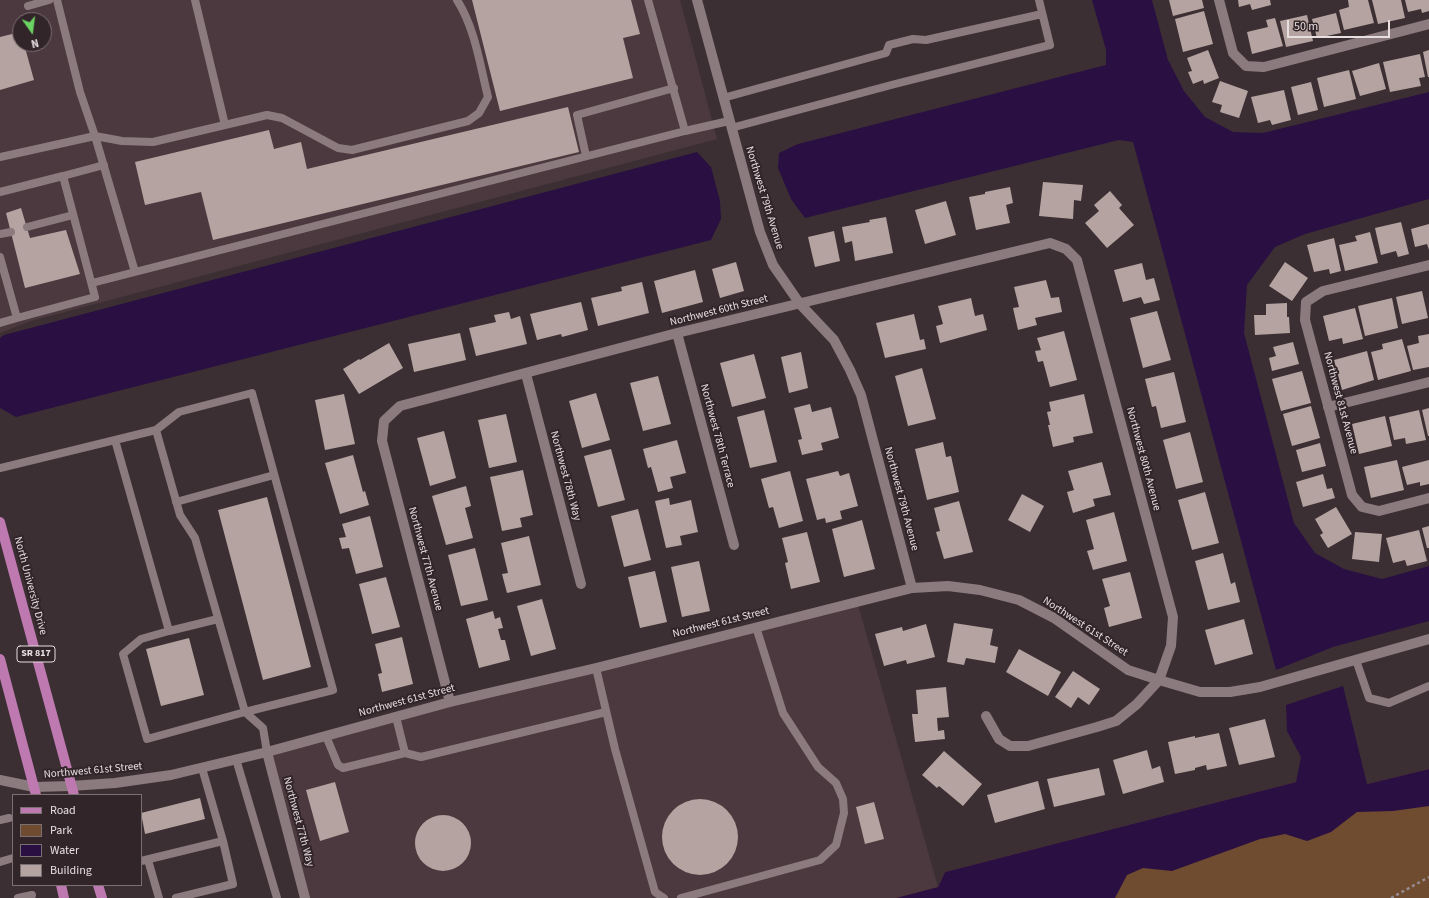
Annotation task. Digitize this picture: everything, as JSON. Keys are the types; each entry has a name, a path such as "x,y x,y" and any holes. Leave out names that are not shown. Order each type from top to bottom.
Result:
{"main road":[{"name":"North University Drive","path":"0,522 72,791"},
{"name":"SR 817","path":"0,659 35,791"},
{"path":"61,886 64,898"},
{"path":"98,886 102,898"}],"street":[{"name":"Northwest 79th Avenue","path":"697,0 760,232 773,265 800,304 834,340 861,395 912,588"},
{"path":"1219,0 1233,53 1246,66 1264,67 1429,24"},
{"name":"Northwest 60th Street","path":"384,421 400,406 677,333 1050,243 1066,249"},
{"name":"Northwest 80th Avenue","path":"1066,249 1077,260 1173,617 1171,646 1159,680"},
{"name":"Northwest 81st Avenue","path":"1429,265 1323,291 1306,302 1305,320 1352,495 1362,507 1379,511 1429,498"},
{"name":"Northwest 78th Terrace","path":"677,333 734,545"},
{"name":"Northwest 78th Way","path":"526,374 581,584"},
{"path":"1328,407 1429,382"},
{"name":"Northwest 77th Avenue","path":"384,421 382,441 450,702"},
{"name":"Northwest 61st Street","path":"0,780 35,791 72,791 115,782 171,775 267,752 450,702 596,668 912,588 948,586 980,590 1019,600 1054,618 1128,670 1200,692 1230,692 1260,687 1429,639"},
{"path":"986,716 999,739 1010,746 1028,746 1116,721 1136,704 1159,680"},
{"name":"Northwest 77th Way","path":"267,752 303,898"}],"lane":[{"path":"28,6 49,0"},
{"path":"57,0 80,92 104,165 135,272"},
{"path":"195,0 225,125"},
{"path":"0,157 95,136 122,141 153,142 267,115 282,118 338,148 352,150 468,121 479,112 488,97 476,46 465,12 457,0"},
{"path":"648,0 685,131"},
{"path":"92,283 685,131 730,124 1050,45 1039,0"},
{"path":"723,98 886,54 889,45 913,39 926,40 1042,14"},
{"path":"586,156 577,115 674,88"},
{"path":"0,192 104,165"},
{"path":"0,323 95,297 62,176"},
{"path":"27,227 73,215"},
{"path":"0,234 11,232"},
{"path":"0,257 17,318"},
{"path":"0,468 156,430 179,412 252,393 333,690 147,739 123,654 141,639 218,619"},
{"path":"156,430 180,515 195,538 245,712 263,728 267,752"},
{"path":"115,440 169,631"},
{"path":"176,502 274,475"},
{"path":"681,898 820,860 836,845 844,813 843,799 836,783 818,767 783,713 756,627"},
{"path":"1356,660 1370,698 1389,702 1429,686"},
{"path":"596,668 628,799 655,892 664,898"},
{"path":"326,736 338,765 343,768 405,753 421,757 606,712"},
{"path":"396,717 405,753"},
{"path":"236,759 277,898"},
{"path":"176,898 233,884 223,841 202,768"},
{"path":"0,820 9,818"},
{"path":"159,898 145,860 223,841"},
{"path":"0,862 12,858"},
{"path":"18,898 32,895"}],"path":[{"path":"1391,898 1429,877"}],"shaded area":[{"path":"0,0 680,0 717,139 31,321 0,333"},
{"path":"857,601 938,887 896,898 305,898 267,752"}],"green space":[{"path":"1429,769 1429,898 896,898 938,887 945,872 1296,782 1367,784"}],"water":[{"path":"1092,0 1152,0 1168,60 1184,91 1205,117 1233,132 1263,133 1429,92 1429,199 1305,234 1275,247 1247,285 1244,333 1294,523 1315,553 1344,569 1382,579 1429,566 1429,621 1333,647 1276,670 1133,142 1119,140 805,218 791,199 778,168 779,153 798,144 1106,65 1106,50"},
{"path":"697,152 711,167 720,201 721,219 711,240 16,417 0,408 0,338 4,335"},
{"path":"1343,686 1367,784 1429,769 1429,806 1393,811 1357,812 1331,832 1307,841 1285,834 1260,839 1172,871 1143,868 1127,875 1115,898 896,898 938,887 945,872 1296,782 1301,757 1287,731 1286,705"}],"building":[{"path":"472,0 631,0 640,34 623,38 633,78 500,111"},
{"path":"1169,0 1202,0 1204,8 1173,16"},
{"path":"1238,0 1270,0 1271,5 1252,10 1250,4 1239,7"},
{"path":"1348,0 1368,0 1374,23 1344,30 1339,10 1349,7"},
{"path":"1372,0 1401,0 1405,18 1378,24"},
{"path":"1405,0 1429,0 1429,11 1422,13 1421,9 1408,12"},
{"path":"1204,11 1213,44 1183,52 1175,19"},
{"path":"1336,13 1341,33 1317,38 1312,19"},
{"path":"1307,15 1313,41 1286,47 1280,21"},
{"path":"1275,18 1283,46 1252,54 1247,32 1268,27 1266,20"},
{"path":"12,34 12,52 26,52 34,80 0,90 0,37"},
{"path":"1208,50 1219,78 1204,84 1203,80 1193,84 1188,72 1192,71 1187,58"},
{"path":"1429,50 1429,77 1428,77 1423,52"},
{"path":"1420,54 1425,77 1419,78 1421,86 1390,92 1383,62"},
{"path":"1379,63 1386,89 1360,96 1352,71"},
{"path":"1349,70 1356,99 1324,107 1317,78"},
{"path":"1220,81 1248,91 1239,118 1220,112 1222,105 1212,102"},
{"path":"1311,82 1318,110 1298,115 1291,87"},
{"path":"1284,90 1291,120 1272,125 1270,120 1258,123 1251,97"},
{"path":"568,107 579,152 213,240 201,192 145,205 135,162 269,130 274,149 301,142 307,169"},
{"path":"1043,182 1083,185 1081,201 1074,200 1073,219 1039,216"},
{"path":"1010,187 1013,203 1006,205 1010,223 976,230 969,197"},
{"path":"1110,191 1122,205 1119,208 1134,225 1107,248 1085,223 1099,211 1094,205"},
{"path":"946,201 956,235 925,244 915,210"},
{"path":"21,208 30,238 66,230 80,274 25,288 6,213"},
{"path":"886,217 893,253 855,261 852,241 845,243 842,227 870,222 869,220"},
{"path":"1401,222 1409,254 1398,257 1396,251 1381,255 1375,228"},
{"path":"1429,224 1429,250 1427,244 1415,247 1411,229"},
{"path":"834,231 840,261 815,267 808,237"},
{"path":"1370,232 1378,263 1345,271 1339,245 1357,241 1355,236"},
{"path":"1334,238 1341,271 1330,274 1329,269 1314,272 1307,245"},
{"path":"736,262 744,291 720,298 712,269"},
{"path":"1285,262 1308,278 1292,301 1269,286"},
{"path":"1142,263 1146,280 1154,278 1160,300 1144,304 1141,297 1123,302 1114,270"},
{"path":"695,270 703,302 662,313 654,281"},
{"path":"1046,280 1051,298 1059,297 1062,312 1035,318 1037,325 1018,330 1013,308 1019,307 1014,287"},
{"path":"642,282 649,313 598,326 591,298 622,291 621,287"},
{"path":"1422,291 1428,318 1402,324 1396,297"},
{"path":"971,298 975,316 983,314 987,330 940,343 936,326 943,324 938,306"},
{"path":"1392,298 1398,328 1365,336 1358,306"},
{"path":"581,302 588,330 562,337 561,334 537,340 530,314"},
{"path":"1287,303 1287,317 1289,317 1290,333 1255,335 1254,315 1266,315 1266,304"},
{"path":"1355,308 1363,339 1343,344 1342,338 1329,341 1323,316"},
{"path":"1157,311 1171,360 1143,368 1130,318"},
{"path":"509,312 511,319 520,316 527,344 476,356 469,328 496,322 494,315"},
{"path":"914,314 920,340 924,339 926,349 885,358 876,323"},
{"path":"1064,331 1077,380 1050,387 1043,361 1038,362 1035,351 1041,350 1037,338"},
{"path":"460,333 466,360 414,372 408,344"},
{"path":"1429,334 1429,367 1413,370 1407,346 1419,343 1418,336"},
{"path":"1402,339 1411,371 1378,380 1371,352 1383,349 1382,344"},
{"path":"1293,342 1299,364 1272,371 1269,358 1276,356 1273,347"},
{"path":"389,343 403,368 359,394 343,369"},
{"path":"1367,351 1374,380 1342,390 1334,360"},
{"path":"801,352 808,388 789,393 781,357"},
{"path":"754,354 766,398 732,407 720,363"},
{"path":"922,368 936,419 908,426 895,376"},
{"path":"1302,371 1311,403 1281,411 1272,379"},
{"path":"1174,372 1186,422 1161,428 1156,406 1152,407 1145,379"},
{"path":"658,376 671,424 643,431 630,383"},
{"path":"596,393 610,440 582,448 569,401"},
{"path":"344,394 355,444 325,450 315,400"},
{"path":"1084,394 1093,433 1073,437 1074,442 1053,447 1048,425 1050,425 1047,412 1051,411 1049,402"},
{"path":"810,404 812,412 831,407 839,438 821,443 823,450 802,455 798,440 802,439 794,408"},
{"path":"1311,406 1320,438 1292,446 1283,414"},
{"path":"1429,408 1429,436 1428,436 1422,410"},
{"path":"764,410 777,462 750,468 737,417"},
{"path":"1419,410 1426,440 1406,444 1405,438 1394,440 1389,417"},
{"path":"506,414 517,462 489,468 478,420"},
{"path":"1385,416 1392,446 1359,454 1352,424"},
{"path":"444,431 456,478 430,486 417,438"},
{"path":"1190,432 1203,482 1176,489 1163,440"},
{"path":"677,440 686,473 670,477 673,488 658,492 651,467 648,468 643,449"},
{"path":"943,442 946,457 951,456 959,492 927,500 915,449"},
{"path":"1320,443 1326,466 1302,472 1296,450"},
{"path":"611,449 625,500 598,507 584,456"},
{"path":"353,455 363,492 365,491 369,505 340,514 325,463"},
{"path":"1397,460 1404,490 1371,498 1364,467"},
{"path":"1429,460 1429,484 1420,486 1420,482 1407,485 1402,467"},
{"path":"1102,462 1111,495 1093,499 1095,506 1073,513 1067,492 1074,490 1068,471"},
{"path":"523,470 533,515 520,518 522,527 502,531 490,477"},
{"path":"790,471 803,521 779,528 773,507 769,508 761,479"},
{"path":"838,471 840,476 849,473 858,506 840,511 842,519 826,523 825,518 817,520 806,479"},
{"path":"1323,474 1327,489 1332,488 1335,498 1303,507 1296,482"},
{"path":"466,486 471,506 465,508 473,538 446,545 432,496"},
{"path":"1205,492 1219,543 1192,550 1178,500"},
{"path":"1022,494 1044,506 1030,532 1008,520"},
{"path":"267,497 311,667 263,680 218,510"},
{"path":"669,498 670,505 691,500 698,532 680,536 682,545 666,548 655,501"},
{"path":"959,501 973,552 944,559 936,532 940,531 934,508"},
{"path":"1336,507 1352,534 1328,548 1320,535 1323,533 1315,519"},
{"path":"638,509 651,560 624,567 611,516"},
{"path":"1114,512 1127,561 1093,570 1087,551 1094,549 1086,520"},
{"path":"370,516 383,567 356,574 349,548 342,549 339,538 346,537 342,524"},
{"path":"862,520 875,569 844,577 832,529"},
{"path":"1429,526 1429,548 1427,548 1422,528"},
{"path":"1419,530 1427,561 1407,566 1405,560 1393,563 1386,538"},
{"path":"807,532 820,582 791,589 785,563 788,562 782,538"},
{"path":"1355,532 1382,534 1379,562 1352,559"},
{"path":"529,536 541,585 507,593 502,574 508,573 501,543"},
{"path":"475,548 488,600 461,606 448,555"},
{"path":"1223,553 1231,584 1235,582 1240,602 1208,610 1195,561"},
{"path":"699,561 710,611 682,617 671,567"},
{"path":"655,571 667,622 640,628 628,577"},
{"path":"1130,572 1142,618 1109,627 1104,608 1110,606 1102,579"},
{"path":"386,577 400,627 372,634 359,584"},
{"path":"542,599 556,649 531,656 517,606"},
{"path":"493,611 495,619 500,617 503,628 498,629 501,640 505,640 510,660 479,668 466,619"},
{"path":"1244,619 1253,654 1215,665 1205,630"},
{"path":"954,623 993,629 990,645 998,647 995,663 966,658 964,665 947,662"},
{"path":"926,624 935,657 907,664 906,660 884,666 875,634 902,627 903,631"},
{"path":"402,637 413,684 382,692 378,674 382,673 375,644"},
{"path":"189,638 204,695 161,706 146,649"},
{"path":"1019,649 1061,672 1048,696 1006,672"},
{"path":"1073,671 1100,689 1089,705 1078,697 1071,708 1055,697"},
{"path":"946,687 949,717 937,718 938,731 944,730 945,739 915,742 912,714 918,714 916,690"},
{"path":"1265,719 1275,757 1239,765 1229,728"},
{"path":"1219,733 1227,766 1207,770 1206,765 1195,768 1195,770 1175,774 1168,742 1195,736 1195,738"},
{"path":"1147,750 1152,769 1160,766 1164,782 1123,794 1113,760"},
{"path":"944,751 982,784 963,806 939,786 937,788 922,775"},
{"path":"1099,768 1105,795 1054,807 1047,779"},
{"path":"1038,781 1045,809 995,823 987,795"},
{"path":"335,782 349,832 320,841 306,790"},
{"path":"200,798 205,819 145,834 142,813"},
{"path":"700,799 714,802 727,810 735,823 738,837 735,851 727,864 714,872 700,875 686,872 673,864 665,851 662,837 665,823 673,810 686,802"},
{"path":"874,802 884,839 865,844 856,807"},
{"path":"443,815 454,817 463,823 469,832 471,843 469,854 463,863 454,869 443,871 432,869 423,863 417,854 415,843 417,832 423,823 432,817"}]}
